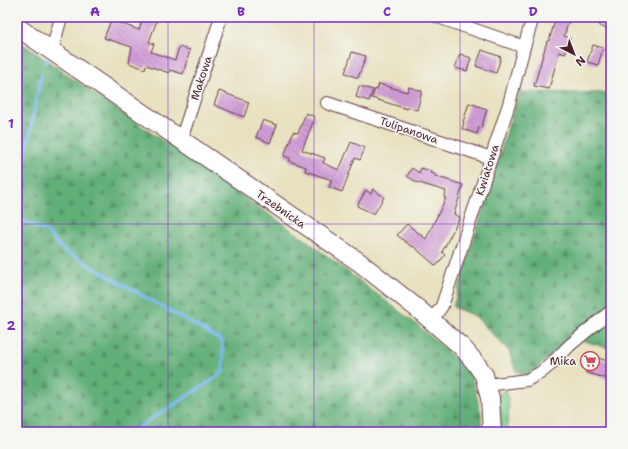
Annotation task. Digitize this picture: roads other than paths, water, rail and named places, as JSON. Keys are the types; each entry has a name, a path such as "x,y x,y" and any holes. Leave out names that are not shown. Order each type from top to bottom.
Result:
{"street":[{"path":"52,51 60,17"},
{"name":"Makowa","path":"181,140 221,17"},
{"path":"438,17 524,47"},
{"name":"Kwiatowa","path":"432,320 442,306 509,104 533,17"},
{"name":"Trzebnicka","path":"17,27 359,262 432,320 464,348 484,375 490,398 492,432"},
{"name":"Tulipanowa","path":"327,103 491,158"},
{"path":"487,386 527,380 550,365 570,345 611,311"}],"waterway":[{"path":"17,200 41,75"},
{"path":"17,219 46,231 63,250 222,341 224,371 211,381 131,432"}],"place":[{"name":"Mika","path":"590,361"}]}
